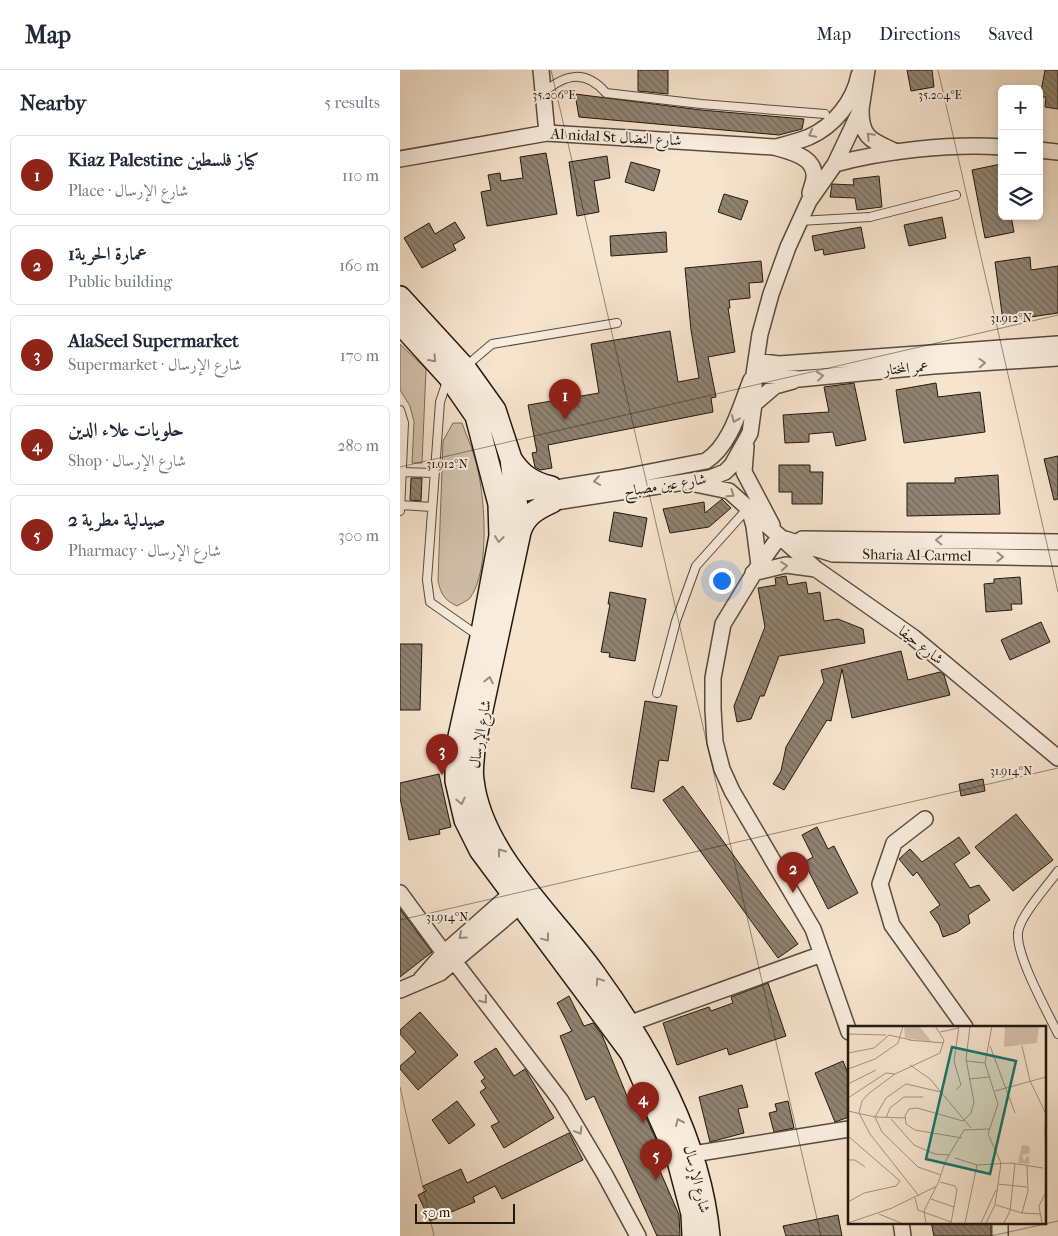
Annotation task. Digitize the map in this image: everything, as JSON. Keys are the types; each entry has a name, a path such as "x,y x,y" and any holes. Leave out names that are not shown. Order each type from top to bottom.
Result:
{"main road":[{"name":"شارع الإرسال","path":"400,298 457,372 476,416 520,532 474,746 472,779 485,825 522,894 631,1053 677,1157 692,1214 693,1236"},
{"name":"شارع الإرسال","path":"400,323 457,372 495,410 511,459 508,502 458,741 456,781 465,820 477,843 594,972 644,1047 693,1154 706,1205 708,1236"},
{"path":"511,459 520,473 540,485 551,495 522,523 520,532"}],"street":[{"path":"541,70 547,132"},
{"path":"774,147 810,136 844,110 856,88 860,70"},
{"name":"شارع عين مصباح","path":"508,502 551,495 684,482 710,478 738,469 750,433 754,404 755,368 760,334 772,294 809,201 835,164 861,109 867,70"},
{"path":"861,109 861,126 870,139 896,152"},
{"name":"Al nidal St شارع النضال","path":"400,159 547,132 774,147"},
{"path":"835,164 896,152 980,146 998,147"},
{"path":"774,147 801,156 811,164 814,174 809,201"},
{"path":"1043,150 1058,152"},
{"path":"755,368 779,364 1058,344"},
{"name":"عمر المختار","path":"755,368 799,379 933,366 1058,358"},
{"name":"شارع عين مصباح","path":"551,495 619,478 706,461 716,454 723,444 755,368"},
{"path":"754,404 775,386 799,379"},
{"path":"706,461 738,469 779,537"},
{"name":"شارع حيفا","path":"684,482 729,491 816,569 913,637 1058,758"},
{"path":"748,508 754,526 756,569"},
{"path":"779,537 837,540 1058,542"},
{"path":"779,537 756,569 723,624 713,678 715,742 722,769 732,791 813,929 848,1029"},
{"name":"Sharia Al-Carmel","path":"779,537 833,554 1058,558"},
{"path":"831,579 825,565 833,554"},
{"path":"756,569 786,565 816,569"},
{"path":"925,819 894,843 880,884 892,925 964,1026"},
{"path":"400,893 561,1101 606,1175 638,1236"},
{"path":"400,990 421,979 440,973 449,957 522,894"},
{"path":"628,1024 822,954"},
{"path":"693,1154 848,1129"}],"lane":[{"path":"543,93 559,78 582,74 598,82 606,93 701,104 825,114"},
{"path":"800,221 870,217 956,195"},
{"path":"481,637 430,602 427,580 440,402 457,372 492,344 617,323"},
{"path":"400,410 404,424 400,511"},
{"path":"401,472 434,473"},
{"path":"400,505 432,507"},
{"path":"657,693 676,621 696,566 748,508"},
{"path":"1058,871 1022,920 1018,933 1021,954 1058,1034"}],"shaded area":[{"path":"400,344 426,369 422,463 412,463 414,422 410,406 400,390"},
{"path":"453,423 462,423 474,454 479,473 484,530 481,569 477,585 470,598 457,606 444,596 438,581 443,441"}],"building":[{"path":"638,70 668,70 668,94 638,91"},
{"path":"907,70 932,70 934,87 911,91"},
{"path":"1045,70 1058,70 1058,109 1045,107 1046,97 1043,97 1042,85"},
{"path":"575,94 701,110 804,119 802,129 779,135 579,117"},
{"path":"546,153 557,214 487,226 481,192 491,190 488,175 500,173 501,181 523,178 520,157"},
{"path":"607,156 610,178 594,181 599,212 577,216 569,162"},
{"path":"631,162 660,170 654,191 625,182"},
{"path":"998,165 998,220 1012,220 1014,232 985,238 972,170"},
{"path":"879,176 882,207 857,210 855,198 830,197 832,184 854,185 853,179"},
{"path":"724,194 748,201 741,220 718,212"},
{"path":"942,217 946,238 909,246 904,225"},
{"path":"455,222 465,238 453,245 456,250 422,268 404,238 429,223 435,234"},
{"path":"861,227 865,248 824,255 823,249 815,251 812,236"},
{"path":"666,232 667,252 611,256 610,236"},
{"path":"1030,257 1031,270 1058,266 1058,313 1003,321 995,262"},
{"path":"761,261 763,282 749,283 750,298 729,300 730,308 728,308 735,352 708,357 716,397 711,398 713,412 548,445 552,468 540,470 535,467 532,453 537,452 528,405 599,393 591,344 670,331 678,382 699,378 691,330 685,268"},
{"path":"854,383 866,440 836,446 833,432 809,434 809,442 785,443 783,415 829,412 824,387"},
{"path":"936,383 938,397 980,392 985,432 904,443 896,390"},
{"path":"1058,456 1058,499 1054,500 1044,459"},
{"path":"779,465 810,465 810,472 823,472 822,504 792,504 792,492 779,492"},
{"path":"998,475 1000,514 907,516 907,483 955,483 955,478"},
{"path":"411,478 422,478 421,501 410,500"},
{"path":"722,499 731,508 709,527 670,533 663,509 704,502 705,513"},
{"path":"614,512 647,518 642,547 609,541"},
{"path":"786,576 788,585 806,582 808,594 820,592 824,621 838,619 863,629 865,643 779,656 764,696 760,696 751,719 737,722 734,706 765,627 758,588 776,585 775,578"},
{"path":"1020,577 1022,604 1011,604 1012,610 986,612 984,584 994,583 994,579"},
{"path":"610,592 646,599 635,661 609,657 610,653 601,652 610,604 608,604"},
{"path":"1041,622 1050,642 1010,660 1001,640"},
{"path":"400,644 422,644 420,710 400,710"},
{"path":"901,651 908,680 940,672 944,675 950,695 852,718 842,669 831,721 827,720 784,790 773,784 781,771 786,747 824,682 821,670"},
{"path":"645,701 677,706 668,761 659,760 654,792 631,788"},
{"path":"439,774 451,827 439,830 440,834 409,840 400,798 400,783"},
{"path":"983,779 985,791 961,796 959,784"},
{"path":"683,786 798,944 778,958 663,800"},
{"path":"1016,814 1053,860 1013,891 975,847"},
{"path":"817,827 828,849 834,846 858,893 828,909 804,862 813,857 802,835"},
{"path":"959,837 970,853 954,864 970,888 979,885 990,900 968,915 970,923 957,932 943,937 939,925 930,912 940,905 917,872 913,876 899,859 910,849 922,862"},
{"path":"400,909 432,952 400,977"},
{"path":"768,983 786,1036 729,1055 727,1048 677,1065 663,1023 709,1007 711,1011 733,1003 731,997"},
{"path":"569,996 584,1026 593,1023 602,1035 629,1101 637,1098 659,1146 651,1150 679,1215 680,1236 657,1236 594,1096 586,1100 560,1036 572,1031 557,1003"},
{"path":"420,1012 458,1055 418,1090 400,1069 400,1066 416,1052 400,1034 400,1030"},
{"path":"496,1048 514,1076 525,1069 554,1118 504,1148 491,1126 499,1122 480,1092 486,1088 481,1081 485,1078 474,1062"},
{"path":"843,1061 848,1074 848,1117 835,1122 815,1073"},
{"path":"742,1085 748,1107 738,1109 744,1133 710,1142 699,1097"},
{"path":"457,1101 475,1125 449,1144 432,1120"},
{"path":"788,1101 794,1128 774,1132 769,1113 777,1111 775,1104"},
{"path":"569,1133 583,1160 502,1199 495,1186 473,1197 475,1202 430,1221 418,1195 426,1191 423,1186 461,1169 467,1183"},
{"path":"838,1215 842,1236 786,1236 783,1226"},
{"path":"931,1224 991,1224 991,1236 934,1236"}],"place":[{"name":"Kiaz Palestine كياز فلسطين","path":"565,420"},
{"name":"AlaSeel Supermarket","path":"442,775"},
{"name":"عمارة الحرية1","path":"793,893"},
{"name":"حلويات علاء الدين","path":"643,1123"},
{"name":"صيدلية مطرية 2","path":"656,1180"}]}
